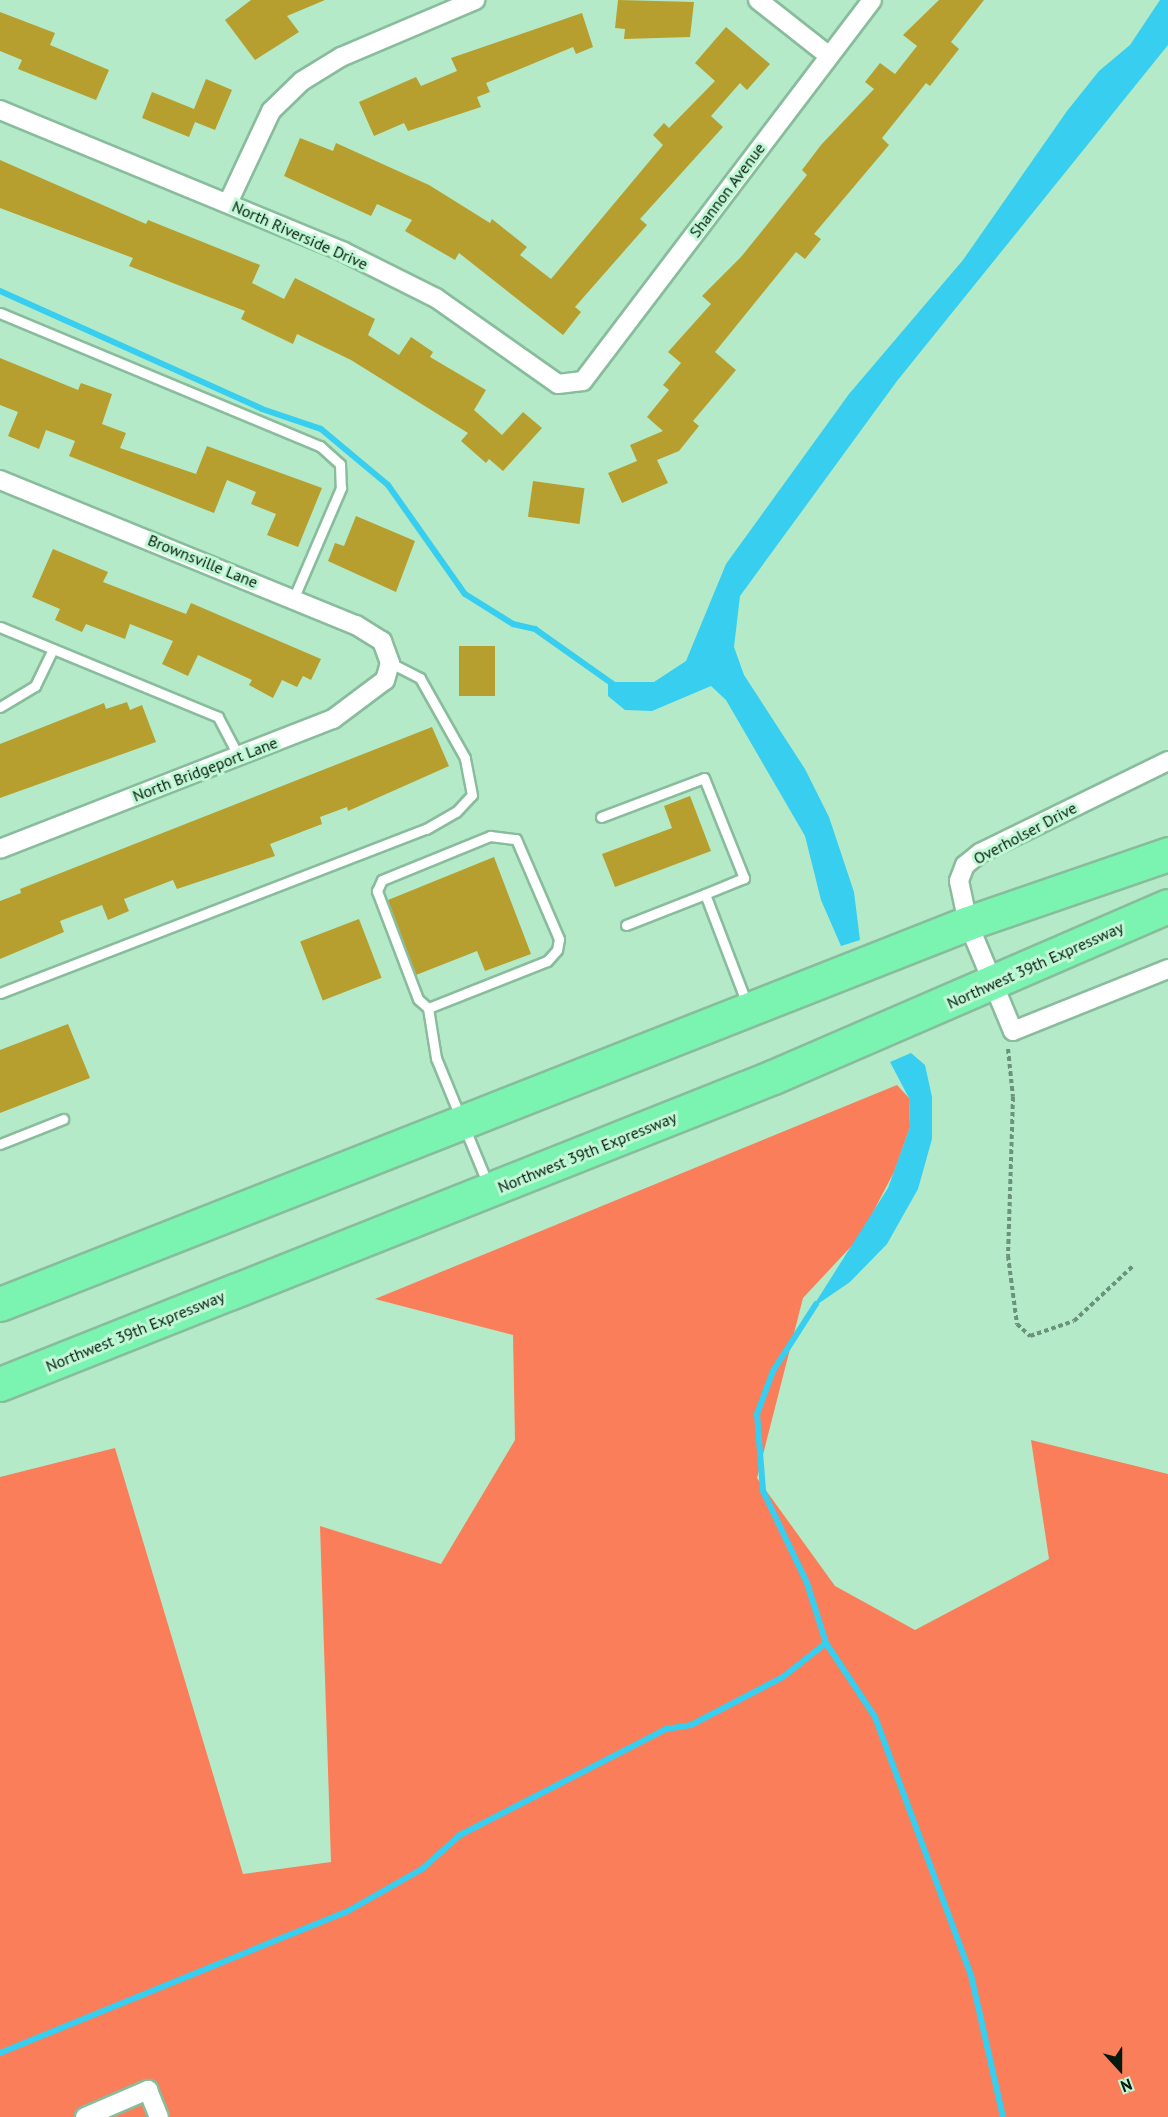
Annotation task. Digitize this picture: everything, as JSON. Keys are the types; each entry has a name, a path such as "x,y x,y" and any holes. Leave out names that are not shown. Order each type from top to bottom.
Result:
{"highway":[{"path":"0,1304 968,923 1168,854"},
{"name":"Northwest 39th Expressway","path":"0,1384 490,1190 992,986 1168,906"}],"street":[{"path":"228,203 271,111 302,81 341,57 475,0"},
{"path":"758,0 828,55"},
{"name":"Shannon Avenue","path":"583,381 828,55 872,0"},
{"name":"North Riverside Drive","path":"0,110 228,203 436,298 558,384 583,381"},
{"name":"Brownsville Lane","path":"0,480 294,597 382,641 390,663"},
{"name":"North Bridgeport Lane","path":"0,849 333,719 385,680 390,663"},
{"name":"Overholser Drive","path":"1013,1031 992,986 968,923 959,881 965,865 980,852 1168,761"},
{"path":"1013,1031 1168,969"},
{"path":"85,2117 148,2090 159,2117"}],"lane":[{"path":"0,312 320,446 340,464 341,488 294,597"},
{"path":"0,627 218,717 239,756"},
{"path":"0,707 35,686 53,649"},
{"path":"0,993 426,829 456,812 472,795 465,758 420,678 390,663"},
{"path":"601,817 704,778 744,878 626,925"},
{"path":"428,1008 547,961 557,950 559,939 516,839 490,836 380,886 377,891 414,988 428,1008 436,1058 490,1190"},
{"path":"705,894 749,1009"},
{"path":"0,1144 63,1119"}],"path":[{"path":"1013,1031 1008,1047 1013,1097 1008,1256 1017,1324 1030,1336 1074,1321 1134,1265"}],"shaded area":[{"path":"897,1085 909,1098 910,1127 894,1172 860,1237 803,1298 757,1478 835,1586 915,1630 1049,1559 1031,1440 1168,1474 1168,2117 0,2117 0,1477 115,1448 243,1874 331,1862 320,1526 441,1564 515,1440 513,1335 375,1299"}],"water":[{"path":"1160,0 1168,0 1168,45 897,381 740,596 734,647 744,675 805,769 829,817 854,892 860,940 841,946 821,900 805,836 726,700 711,686 652,711 625,710 608,696 608,682 654,682 686,661 726,564 849,394 963,260 1067,111 1099,71 1130,45"},
{"path":"911,1053 925,1065 932,1097 932,1139 918,1189 887,1244 850,1282 812,1308 888,1188 910,1127 909,1098 890,1062"}],"building":[{"path":"251,0 325,0 287,16 299,32 255,60 225,20"},
{"path":"618,0 694,2 690,37 624,39 625,29 615,28"},
{"path":"939,0 984,0 951,42 959,49 930,86 926,83 882,138 889,145 814,234 821,239 805,259 796,252 715,352 736,370 693,421 699,426 679,451 657,460 668,483 622,503 608,473 637,461 630,445 663,431 647,417 669,390 663,385 681,363 668,352 711,304 702,296 741,257 807,175 802,170 821,145 874,89 865,82 880,63 895,74 917,46 903,35"},
{"path":"0,12 55,33 50,45 109,70 96,100 18,69 22,60 0,51"},
{"path":"582,13 593,47 576,54 573,47 486,83 490,92 477,97 481,107 408,131 404,123 374,136 359,102 416,77 421,86 457,71 451,58"},
{"path":"726,27 770,64 747,90 740,83 711,116 723,127 640,219 647,225 575,307 581,312 563,335 459,253 455,260 405,231 412,220 377,204 371,216 284,176 300,138 333,151 336,143 429,185 490,223 492,219 527,247 520,255 551,279 663,145 653,135 664,123 669,128 715,81 695,63"},
{"path":"206,79 232,90 215,130 195,122 189,137 142,118 152,92 194,109"},
{"path":"0,160 146,224 148,220 260,265 252,283 284,299 295,278 375,319 368,335 399,355 411,337 433,352 430,357 486,390 474,410 502,435 523,412 542,428 503,471 489,459 486,463 461,441 468,433 351,360 297,334 293,344 241,319 245,311 129,266 133,258 0,208"},
{"path":"0,358 78,390 81,383 112,394 102,424 126,433 120,448 196,474 207,446 322,488 298,547 267,535 276,514 251,504 256,492 227,480 214,513 69,456 75,441 46,430 39,449 8,436 18,412 0,405"},
{"path":"533,481 584,488 579,524 528,517"},
{"path":"356,516 415,541 396,592 328,561 335,543 344,546"},
{"path":"53,549 108,572 103,582 186,614 191,603 321,659 311,680 303,676 297,687 282,680 273,698 249,685 252,680 198,655 188,676 162,664 173,641 130,624 125,639 86,624 82,632 55,620 60,609 32,597"},
{"path":"459,646 495,646 495,696 459,696"},
{"path":"127,702 130,710 142,705 156,742 0,798 0,744 104,703 106,709"},
{"path":"432,727 449,766 348,811 347,807 320,817 322,824 270,844 275,856 177,889 173,880 124,899 129,911 108,920 102,905 60,921 64,932 0,959 0,901 21,893 20,889"},
{"path":"690,796 711,851 615,887 602,854 672,828 664,806"},
{"path":"494,857 531,954 485,971 477,951 416,975 388,900"},
{"path":"359,919 382,978 323,1000 300,942"},
{"path":"68,1024 90,1078 0,1113 0,1050"}],"waterway":[{"path":"0,291 262,409 321,429 388,485 465,594 513,624 535,629 614,685"},
{"path":"816,1304 773,1371 757,1414 763,1491 807,1583 826,1643 875,1717 971,1975 1003,2117"},
{"path":"0,2053 348,1911 422,1869 460,1835 666,1729 691,1725 783,1677 826,1643"}]}
